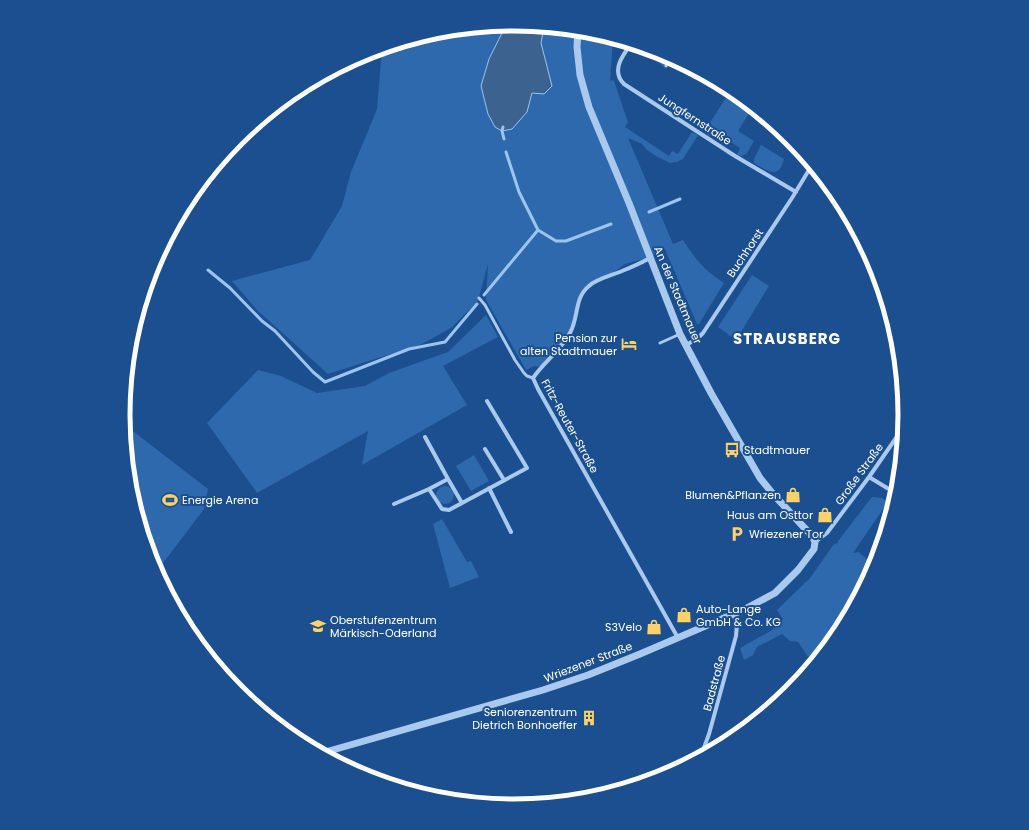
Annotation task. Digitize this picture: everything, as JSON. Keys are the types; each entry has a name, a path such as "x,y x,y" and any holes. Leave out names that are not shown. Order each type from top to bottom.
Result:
{"street":[{"name":"An der Stadtmauer","path":"578,36 577,47 580,75 585,96 680,334 711,393 760,478 812,536 815,542"},
{"name":"Jungfernstraße","path":"629,48 618,67 618,76 624,84 684,124 796,192"},
{"name":"Buchhorst","path":"686,344 697,339 703,333 810,170"},
{"name":"Fritz-Reuter-Straße","path":"650,258 590,284 578,300 576,317 570,333 553,355 540,367 533,378 538,390 678,638"},
{"path":"429,489 442,509 449,510 527,468 487,401"},
{"name":"Große Straße","path":"827,533 869,477 898,434"},
{"path":"425,437 462,502"},
{"path":"486,449 504,480"},
{"path":"869,477 891,490"},
{"path":"394,504 448,479"},
{"path":"489,488 511,532"},
{"name":"Wriezener Straße","path":"329,751 536,693 588,675 678,638 763,600 775,593 798,570 810,555 814,549 815,542 827,533"},
{"name":"Badstraße","path":"703,749 736,636 737,624 734,613"}],"lane":[{"path":"480,298 515,360 524,373 533,378"},
{"path":"660,343 680,334"}],"shaded area":[{"path":"503,31 543,32 541,43 552,86 544,94 532,93 527,112 512,129 502,131 495,127 488,114 481,86 489,59"},
{"path":"514,31 565,34 613,44 610,81 614,81 628,122 625,127 669,156 672,151 678,154 692,132 698,135 683,159 670,163 647,150 642,144 628,138 673,244 683,240 701,264 724,283 699,324 697,324 665,249 651,257 625,264 607,277 594,282 582,293 570,333 541,367 534,366 526,370 486,300 488,264 478,301 451,328 422,344 328,374 257,310 232,281 310,260 342,206 351,172 377,109 382,55 415,44 464,34"},
{"path":"662,61 669,64 665,68 660,64"},
{"path":"674,66 696,77 694,79"},
{"path":"727,96 750,112 738,131 754,141 747,153 742,156 737,155 740,148 713,131 710,136 704,132"},
{"path":"761,145 784,159 782,166 776,172 768,171 754,163 754,159"},
{"path":"752,275 769,286 736,340 718,327"},
{"path":"486,315 498,337 443,366 467,405 362,465 368,431 257,493 207,423 258,370 281,376 317,393 365,386 389,373 448,352"},
{"name":"Energie Arena","path":"131,429 208,489 204,509 161,565 151,538 138,490"},
{"path":"474,455 489,481 471,491 456,466"},
{"path":"445,486 451,489 454,495 451,501 445,504 439,501 436,495 439,489"},
{"path":"872,497 882,498 888,502 853,553 858,552 868,560 870,558 859,585 834,628 810,660 798,642 790,641 782,634 757,647 753,655 744,660 740,648 772,630 783,619 777,610 810,578 834,544 838,543"},
{"path":"442,519 467,562 471,561 479,577 450,588 433,524"}],"waterway":[{"path":"503,127 502,131 504,139"},
{"path":"484,295 538,230 519,192 506,152"},
{"path":"649,212 680,199"},
{"path":"538,230 556,241 566,241 611,224"},
{"path":"208,270 230,288 262,321 275,331 313,372 325,382 409,349 445,342 477,304"}],"place":[{"name":"Pension zur alten Stadtmauer","path":"629,344"},
{"name":"Stadtmauer","path":"732,450"},
{"name":"Blumen&Pflanzen","path":"793,495"},
{"name":"Energie Arena","path":"170,500"},
{"name":"Haus am Osttor","path":"825,515"},
{"name":"Wriezener Tor","path":"737,534"},
{"name":"Auto-Lange GmbH & Co. KG","path":"684,615"},
{"name":"Oberstufenzentrum Märkisch-Oderland","path":"318,626"},
{"name":"S3Velo","path":"654,627"},
{"name":"Seniorenzentrum Dietrich Bonhoeffer","path":"589,718"}],"district":[{"name":"STRAUSBERG","path":"787,338"}]}
